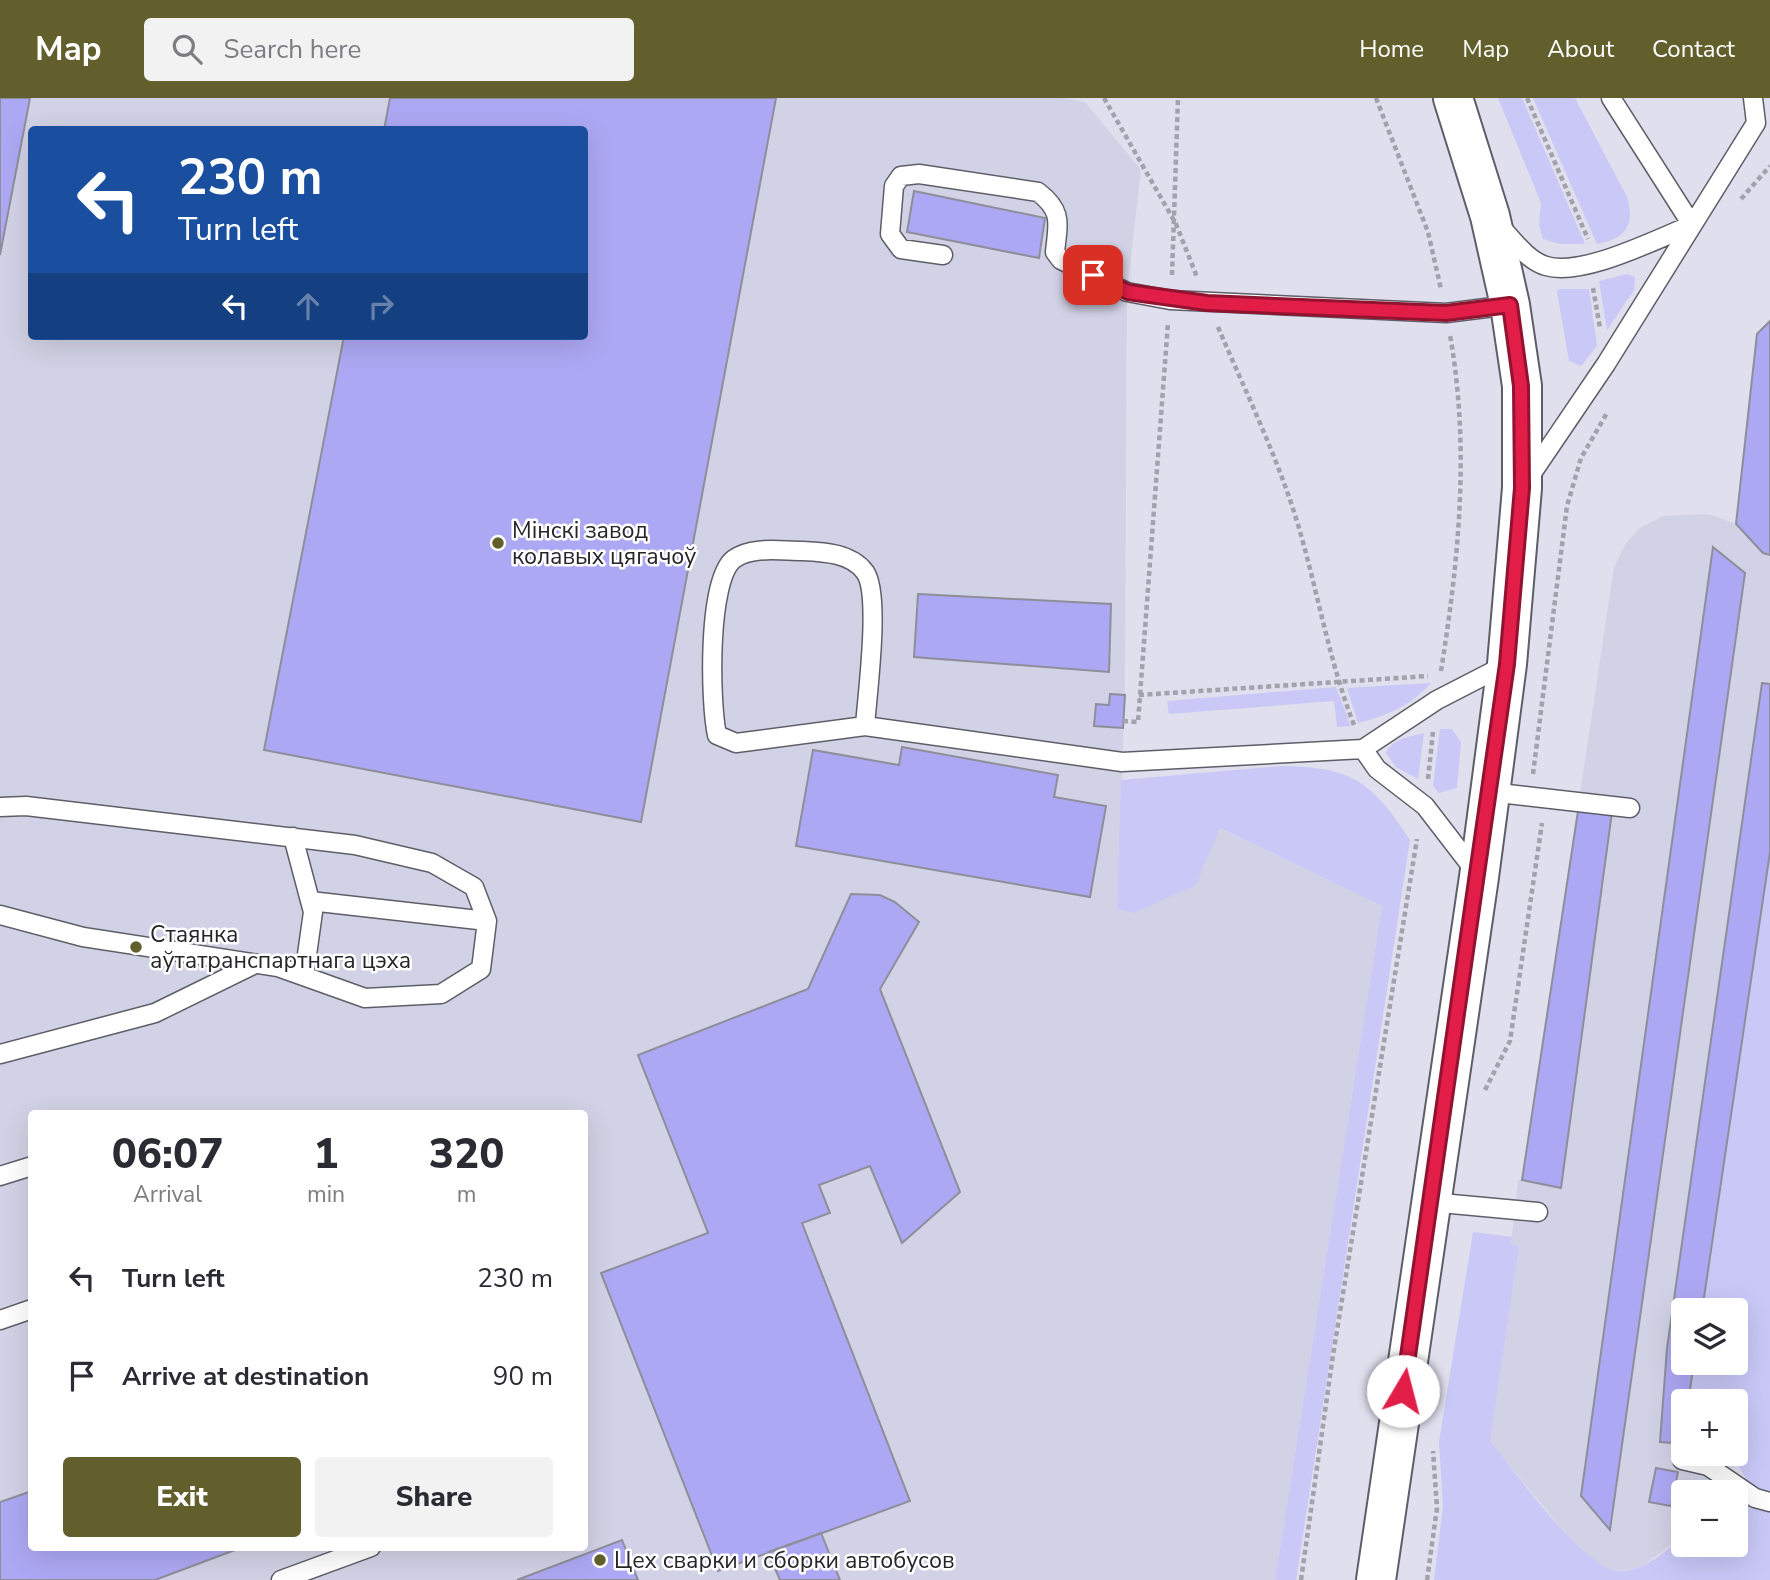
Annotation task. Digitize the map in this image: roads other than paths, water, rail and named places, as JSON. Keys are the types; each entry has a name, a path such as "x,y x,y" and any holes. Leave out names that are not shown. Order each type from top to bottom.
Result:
{"main road":[{"path":"1377,1580 1479,877 1507,664 1522,488 1521,386 1510,305 1490,216 1453,98"}],"lane":[{"path":"1611,98 1692,225"},
{"path":"1522,488 1606,364 1756,123 1753,98"},
{"path":"943,255 901,249 890,234 894,186 901,176 919,174 1038,192 1053,204 1058,220 1055,252 1061,260 1128,292 1170,300 1207,303 1446,313 1510,305"},
{"path":"1490,216 1524,252 1546,266 1589,266 1692,225"},
{"path":"865,726 874,598 865,572 835,552 756,551 733,559 717,587 711,708 717,735 736,743 865,726 1122,762 1363,749 1437,700 1507,664"},
{"path":"1363,749 1377,769 1425,806 1479,877"},
{"path":"1490,792 1630,808"},
{"path":"0,807 26,806 355,845 432,863 474,887 487,921 481,969 441,994 365,998 278,967 83,937 0,915"},
{"path":"293,838 313,912 304,976"},
{"path":"310,901 487,921"},
{"path":"0,1054 155,1013 255,964"},
{"path":"0,1177 28,1167"},
{"path":"1430,1202 1538,1212"},
{"path":"0,1320 28,1310"},
{"path":"1708,1466 1755,1498 1770,1502"},
{"path":"281,1580 361,1551"}],"place":[{"name":"Мінскі завод колавых цягачоў","path":"498,543"},
{"name":"Стаянка аўтатранспартнага цэха","path":"136,947"},
{"name":"Цех сварки и сборки автобусов","path":"600,1560"}]}
